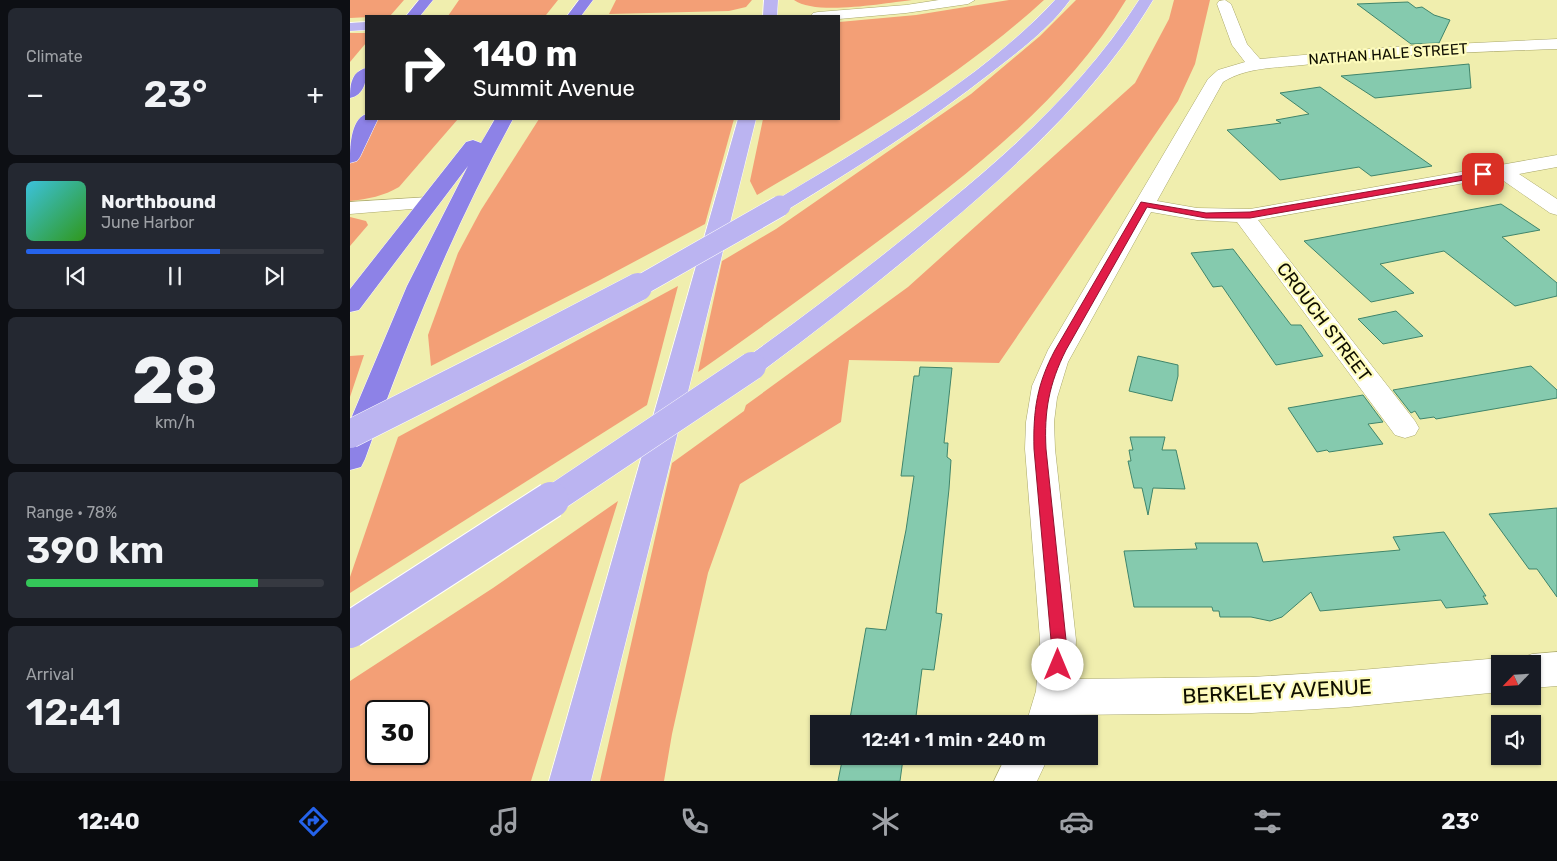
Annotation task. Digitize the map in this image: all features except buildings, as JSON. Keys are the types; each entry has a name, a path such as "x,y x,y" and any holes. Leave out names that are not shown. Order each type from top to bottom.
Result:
{"highway":[{"path":"414,15 426,0"},
{"path":"350,157 368,120"},
{"path":"350,305 493,120"},
{"path":"350,459 379,381 422,278 453,212 503,120"}],"main road":[{"path":"770,15 771,0"},
{"path":"350,434 582,316 688,259 780,206 879,144 966,85 1044,21 1064,0"},
{"path":"350,630 617,458 752,366 853,292 1004,164 1041,130 1085,83 1122,37 1146,0"},
{"path":"350,27 365,26"},
{"path":"570,781 747,120"}],"street":[{"path":"831,15 906,9 968,0"},
{"path":"1224,4 1240,45 1256,65"},
{"name":"NATHAN HALE STREET","path":"1144,204 1213,84 1221,75 1236,69 1349,54 1557,44"},
{"path":"1049,710 1058,665 1058,640 1040,449 1039,421 1042,396 1050,371 1061,350 1144,204 1192,214 1243,216 1557,161"},
{"path":"1502,171 1557,209"},
{"path":"350,208 429,203"},
{"name":"CROUCH STREET","path":"1243,216 1406,428"},
{"path":"1541,670 1557,669"},
{"name":"BERKELEY AVENUE","path":"1049,710 1358,688 1491,675"},
{"path":"1015,781 1024,765"}],"shaded area":[{"path":"350,0 404,0 391,15 365,15 365,17 350,18"},
{"path":"459,0 558,0 546,15 449,15"},
{"path":"616,0 752,0 746,7 729,11 609,14"},
{"path":"794,0 912,0 834,8 804,5"},
{"path":"1009,0 1044,0 942,81 832,151 757,195 750,181 763,120 840,120 840,22 916,15"},
{"path":"1076,0 1126,0 1101,37 1074,71 1043,104 978,164 943,192 698,372 722,261 776,229 971,94 1040,36"},
{"path":"1174,0 1210,0 1195,64 1178,101 999,363 849,360 841,422 740,484 708,573 672,734 664,781 600,781 672,463 744,411 746,405 908,287 1135,83 1169,19"},
{"path":"350,33 365,33 365,44 350,62"},
{"path":"370,120 457,120 399,187 376,197 350,201 350,147"},
{"path":"538,120 734,120 705,224 431,366 428,335 458,253 481,210"},
{"path":"350,217 366,221 368,225 350,246"},
{"path":"678,286 647,405 350,593 350,577 398,437"},
{"path":"364,355 350,397 350,356"},
{"path":"618,501 531,781 350,781 350,681 493,588"}],"route":[{"path":"1058,665 1058,640 1040,449 1039,421 1042,396 1050,371 1061,350 1144,204 1206,216 1250,215 1483,174"}]}
